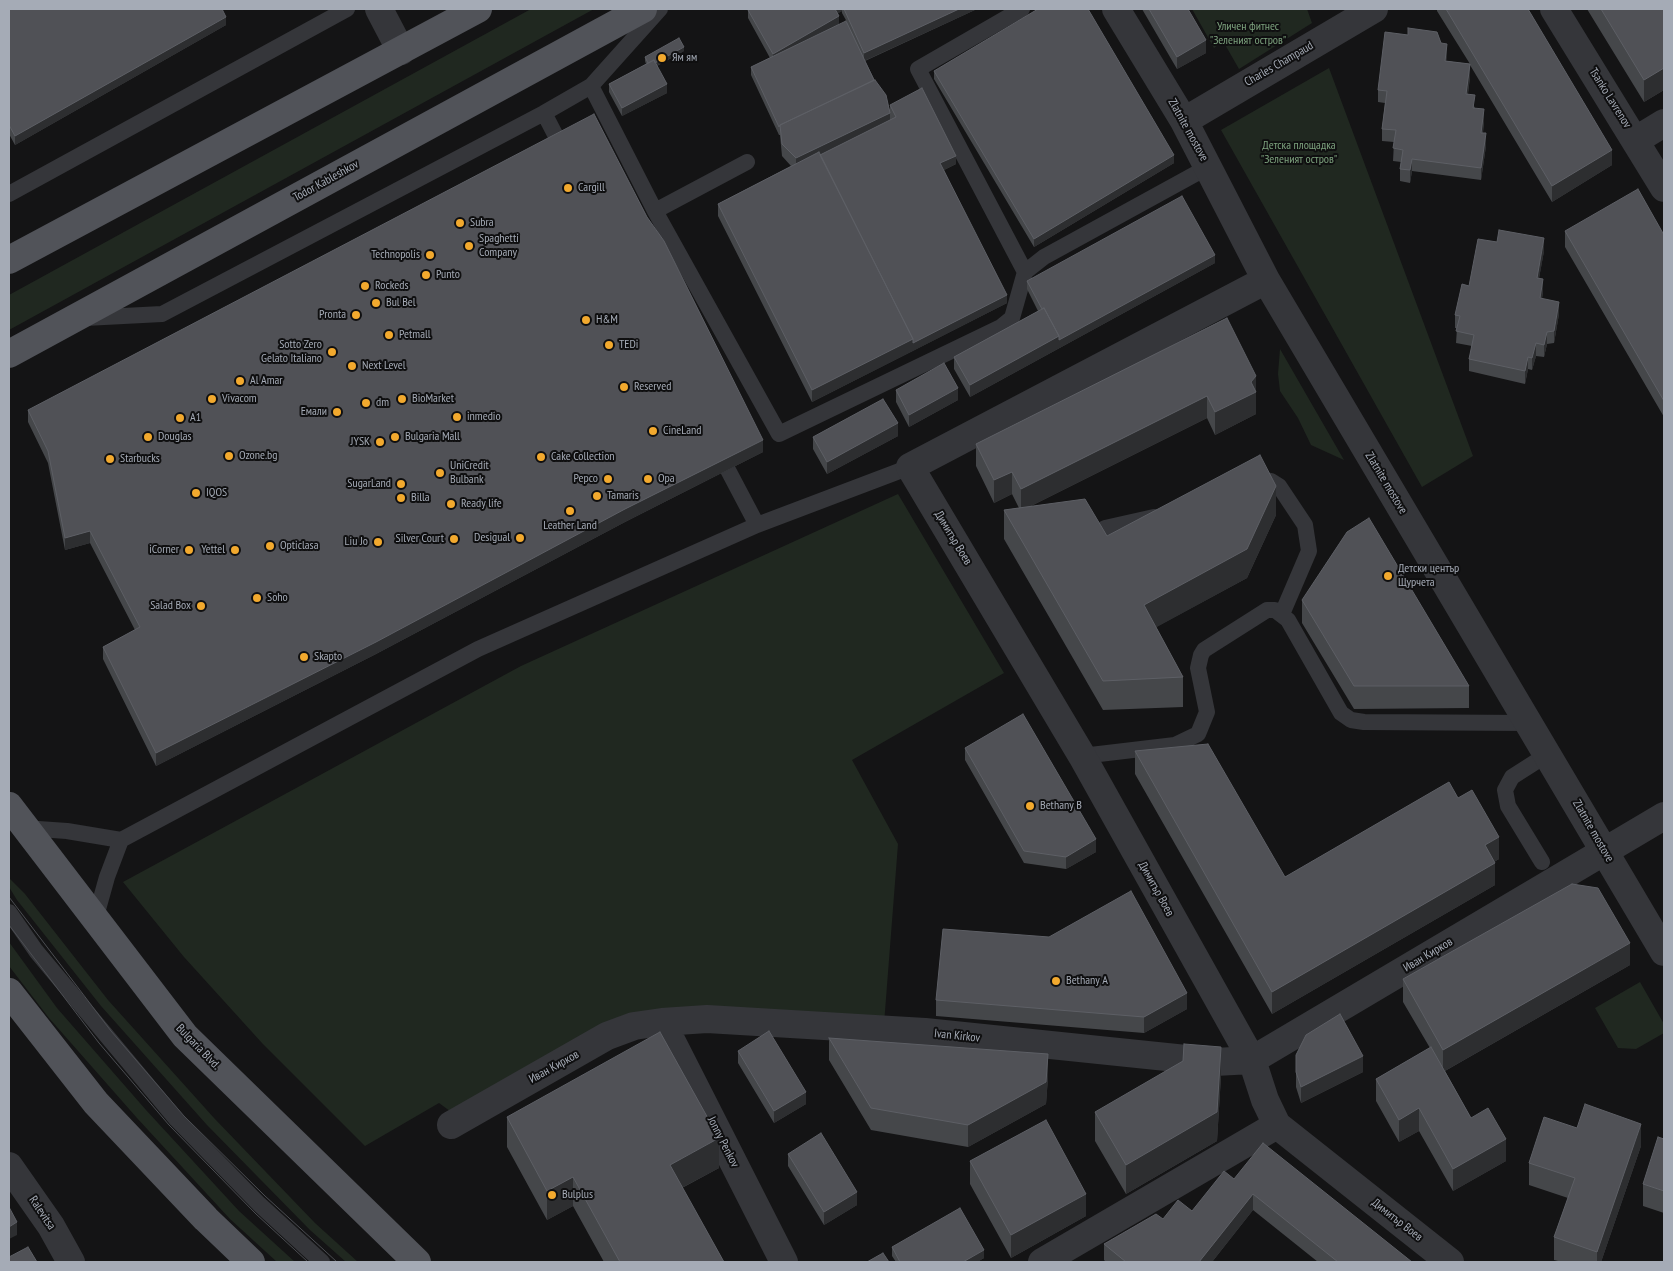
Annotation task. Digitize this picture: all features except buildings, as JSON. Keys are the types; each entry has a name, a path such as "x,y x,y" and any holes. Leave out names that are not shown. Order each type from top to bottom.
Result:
{"main road":[{"path":"9,260 478,9"},
{"name":"Todor Kableshkov","path":"9,354 643,9"},
{"name":"Bulgaria Blvd.","path":"16,817 185,1036 417,1262"},
{"path":"9,992 96,1104 206,1220 251,1262"}],"street":[{"path":"379,9 401,51"},
{"name":"Zlatnite mostove","path":"1116,9 1184,120 1266,280 1664,952"},
{"name":"Charles Champaud","path":"1184,120 1374,9"},
{"name":"Tsanko Lavrenov","path":"1554,9 1664,188"},
{"path":"1636,140 1664,123"},
{"path":"910,468 1266,280"},
{"name":"Димитър Воев","path":"910,468 1082,756 1252,1060 1265,1100 1277,1125 1450,1262"},
{"path":"1604,850 1664,816"},
{"name":"Иван Кирков","path":"1252,1060 1604,850"},
{"name":"Ivan Kirkov","path":"662,1022 707,1019 925,1032 1216,1062 1252,1060"},
{"name":"Иван Кирков","path":"451,1125 607,1036 634,1026 662,1022"},
{"name":"Jonny Penkov","path":"662,1022 784,1262"},
{"path":"1055,1260 1277,1125"},
{"name":"Ralevitsa","path":"9,1166 51,1226 71,1262"}],"lane":[{"path":"9,194 347,9"},
{"path":"75,318 162,314 591,86 660,9"},
{"path":"1022,9 918,69 1026,272"},
{"path":"591,86 655,211 778,434 1002,327 1012,318 1026,272 1044,258 1208,167"},
{"path":"544,112 560,144"},
{"path":"655,211 747,162"},
{"path":"16,817 67,831 122,840 478,649 757,525 910,468"},
{"path":"728,470 757,525"},
{"path":"1238,492 1260,480 1271,481 1279,486 1305,525 1309,551 1282,614"},
{"path":"1105,528 1172,513"},
{"path":"1082,756 1175,746 1198,734 1207,712 1198,668 1204,650 1268,610 1275,610 1288,620 1341,713 1351,720 1364,722 1529,722"},
{"path":"1542,862 1508,806 1505,790 1512,777 1548,754"},
{"path":"95,920 107,877 122,840"},
{"path":"9,912 36,951 177,1120 259,1204 322,1262"}],"green space":[{"path":"531,9 594,9 9,330 9,295"},
{"name":"Уличен фитнес \"Зеленият остров\"","path":"1192,9 1307,9 1312,23 1239,69 1223,41 1214,48"},
{"name":"Детска площадка \"Зеленият остров\"","path":"1329,68 1473,456 1422,487 1221,130"},
{"path":"1280,349 1344,460 1311,445 1298,418 1280,391 1278,374"},
{"path":"898,494 1004,673 852,760 898,844 884,1024 683,1008 454,1114 439,1103 365,1146 262,1043 184,957 123,882 521,666"},
{"path":"9,878 25,894 108,1000 214,1118 315,1223 358,1262 346,1262 310,1230 207,1125 101,1006 17,900 9,887"},
{"path":"9,942 57,1008 146,1110 239,1211 295,1262 277,1262 230,1219 137,1118 49,1018 9,966"},
{"path":"1640,982 1664,1024 1664,1033 1636,1049 1618,1048 1595,1008"}],"tram line":[{"path":"9,897 111,1031 184,1116 265,1196 337,1262"},
{"path":"9,925 99,1043 169,1125 256,1214 308,1262"}],"place":[{"name":"Ям ям","path":"662,58"},
{"name":"Cargill","path":"568,188"},
{"name":"Subra","path":"460,223"},
{"name":"Spaghetti Company","path":"469,246"},
{"name":"Technopolis","path":"430,255"},
{"name":"Punto","path":"426,275"},
{"name":"Rockeds","path":"365,286"},
{"name":"Bul Bel","path":"376,303"},
{"name":"Pronta","path":"356,315"},
{"name":"H&M","path":"586,320"},
{"name":"Petmall","path":"389,335"},
{"name":"TEDi","path":"609,345"},
{"name":"Sotto Zero Gelato Italiano","path":"332,352"},
{"name":"Next Level","path":"352,366"},
{"name":"Al Amar","path":"240,381"},
{"name":"Reserved","path":"624,387"},
{"name":"Vivacom","path":"212,399"},
{"name":"BioMarket","path":"402,399"},
{"name":"dm","path":"366,403"},
{"name":"Емали","path":"337,412"},
{"name":"inmedio","path":"457,417"},
{"name":"A1","path":"180,418"},
{"name":"CineLand","path":"653,431"},
{"name":"Douglas","path":"148,437"},
{"name":"Bulgaria Mall","path":"395,437"},
{"name":"JYSK","path":"380,442"},
{"name":"Ozone.bg","path":"229,456"},
{"name":"Cake Collection","path":"541,457"},
{"name":"Starbucks","path":"110,459"},
{"name":"UniCredit Bulbank","path":"440,473"},
{"name":"Pepco","path":"608,479"},
{"name":"Opa","path":"648,479"},
{"name":"SugarLand","path":"401,484"},
{"name":"IQOS","path":"196,493"},
{"name":"Tamaris","path":"597,496"},
{"name":"Billa","path":"401,498"},
{"name":"Ready life","path":"451,504"},
{"name":"Leather Land","path":"570,511"},
{"name":"Desigual","path":"520,538"},
{"name":"Silver Court","path":"454,539"},
{"name":"Liu Jo","path":"378,542"},
{"name":"Opticlasa","path":"270,546"},
{"name":"iCorner","path":"189,550"},
{"name":"Yettel","path":"235,550"},
{"name":"Детски център Щурчета","path":"1388,576"},
{"name":"Soho","path":"257,598"},
{"name":"Salad Box","path":"201,606"},
{"name":"Skapto","path":"304,657"},
{"name":"Bethany B","path":"1030,806"},
{"name":"Bethany A","path":"1056,981"},
{"name":"Bulplus","path":"552,1195"}]}
